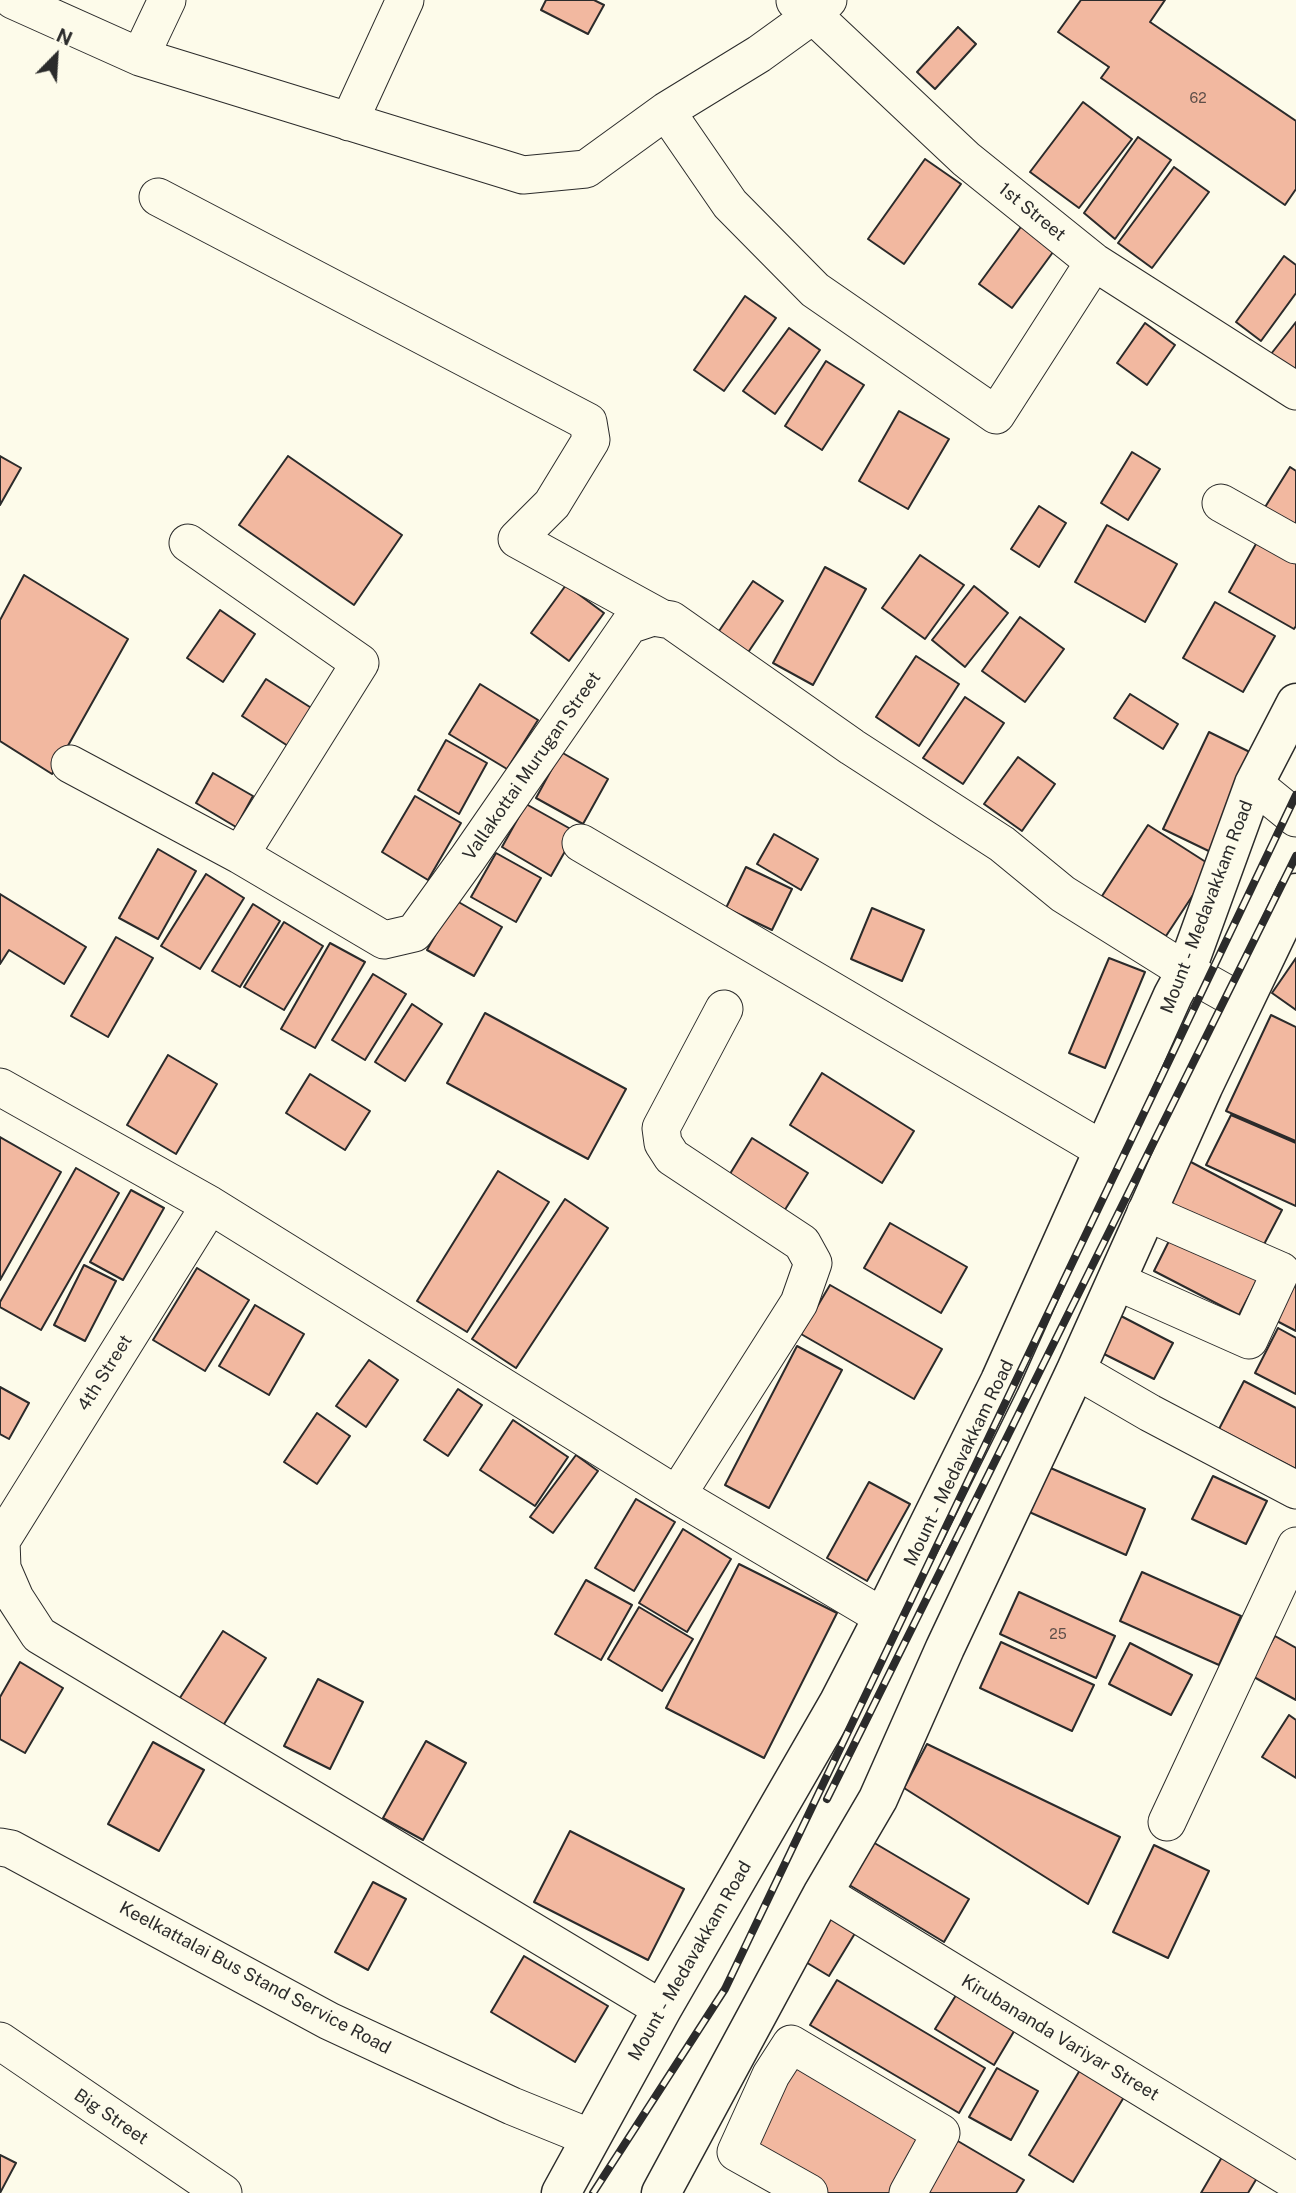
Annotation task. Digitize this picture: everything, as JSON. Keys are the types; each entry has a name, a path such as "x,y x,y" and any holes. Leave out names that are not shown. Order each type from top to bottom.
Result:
{"main road":[{"name":"Mount - Medavakkam Road","path":"561,2193 662,2009 839,1702 1000,1381 1186,971 1254,784 1296,703"},
{"path":"661,2193 823,1893 878,1799 944,1648 1076,1370 1203,1087 1296,893"}],"street":[{"path":"13,0 140,57 523,175 586,169 666,111 759,54 812,5"},
{"path":"140,57 166,0"},
{"path":"349,122 405,0"},
{"name":"1st Street","path":"812,5 966,159 1094,262 1296,391"},
{"path":"666,111 730,204 815,290 996,415 1094,262"},
{"path":"158,197 588,422 591,440 552,504 517,539 661,618 671,620 852,747 1002,844 1063,894 1186,971 1244,1003"},
{"path":"1221,503 1296,545"},
{"path":"188,543 360,663 240,855"},
{"name":"Vallakottai Murugan Street","path":"69,764 240,855 384,940 414,933 629,625 653,617 661,618"},
{"path":"1254,784 1296,818"},
{"path":"581,843 1103,1150"},
{"path":"677,1495 799,1303 813,1263 802,1243 672,1157 663,1143 661,1128 724,1009"},
{"path":"0,1087 210,1205 677,1495 883,1617"},
{"name":"4th Street","path":"1,1541 210,1205"},
{"path":"1116,1281 1249,1340 1281,1271 1146,1213"},
{"path":"1076,1370 1150,1413 1296,1490"},
{"path":"1,1541 2,1568 15,1598 39,1635 662,2009"},
{"path":"1167,1822 1296,1546"},
{"name":"Keelkattalai Bus Stand Service Road","path":"0,1847 11,1849 329,2021 512,2106 591,2138"},
{"name":"Kirubananda Variyar Street","path":"823,1893 1296,2182"},
{"name":"Big Street","path":"0,2041 209,2189"},
{"path":"809,2193 736,2152 771,2075 791,2043 941,2133 908,2193"},
{"path":"735,2057 771,2075"}],"building":[{"path":"546,0 594,0 604,5 588,34 541,10"},
{"path":"1081,0 1165,0 1150,22 1296,121 1296,189 1285,205 1101,78 1109,67 1058,32"},
{"path":"958,27 976,44 935,89 917,72"},
{"path":"1083,102 1132,139 1079,208 1030,172"},
{"path":"1138,137 1171,160 1115,239 1084,213"},
{"path":"925,159 961,184 904,264 868,239"},
{"path":"1174,167 1209,192 1152,268 1118,243"},
{"path":"1023,224 1056,248 1012,308 979,284"},
{"path":"1284,256 1296,265 1296,293 1261,341 1236,322"},
{"path":"745,296 776,318 724,391 694,370"},
{"path":"1296,322 1296,373 1271,354"},
{"path":"1145,323 1175,345 1147,385 1117,363"},
{"path":"789,328 820,350 775,414 743,391"},
{"path":"826,361 864,385 822,450 785,426"},
{"path":"899,411 949,439 908,509 859,481"},
{"path":"1132,452 1160,469 1128,520 1101,503"},
{"path":"0,456 21,468 0,505"},
{"path":"288,456 402,535 354,605 239,525"},
{"path":"1290,467 1296,471 1296,534 1262,512"},
{"path":"1039,506 1066,523 1039,567 1011,549"},
{"path":"1107,525 1177,564 1145,622 1075,582"},
{"path":"1261,535 1296,555 1294,629 1229,592"},
{"path":"920,555 964,585 925,639 882,608"},
{"path":"825,567 866,589 813,685 773,663"},
{"path":"24,575 128,639 52,774 0,741 0,620"},
{"path":"753,581 783,601 747,654 717,634"},
{"path":"566,585 604,613 569,661 531,633"},
{"path":"974,586 1008,613 965,667 932,640"},
{"path":"1215,602 1275,636 1243,692 1183,658"},
{"path":"220,610 255,634 223,682 187,658"},
{"path":"1020,617 1064,649 1025,702 982,671"},
{"path":"916,656 959,684 919,746 876,717"},
{"path":"266,679 313,709 288,746 242,716"},
{"path":"480,684 538,720 507,769 449,734"},
{"path":"1130,694 1178,724 1163,749 1114,718"},
{"path":"965,697 1004,723 963,784 923,758"},
{"path":"1209,732 1264,759 1217,855 1163,829"},
{"path":"446,740 487,763 459,814 418,790"},
{"path":"561,752 608,779 583,824 536,798"},
{"path":"1018,757 1055,784 1022,831 984,804"},
{"path":"213,773 253,796 236,827 196,803"},
{"path":"415,796 461,823 428,880 382,852"},
{"path":"526,804 576,832 551,876 502,847"},
{"path":"1148,825 1212,866 1166,936 1102,896"},
{"path":"774,834 818,859 801,890 757,864"},
{"path":"158,849 196,871 158,939 119,918"},
{"path":"496,853 541,878 516,922 471,897"},
{"path":"746,867 792,889 772,930 726,908"},
{"path":"206,874 244,898 200,969 161,946"},
{"path":"0,894 86,947 64,984 9,950 0,964"},
{"path":"455,900 502,927 474,976 427,950"},
{"path":"253,904 280,921 240,987 212,971"},
{"path":"872,908 924,930 902,981 851,959"},
{"path":"284,922 323,946 284,1010 244,987"},
{"path":"116,937 153,958 108,1037 71,1016"},
{"path":"330,943 365,962 315,1048 281,1029"},
{"path":"1109,958 1145,972 1105,1068 1069,1053"},
{"path":"1296,958 1296,1010 1272,993"},
{"path":"373,974 406,994 365,1060 332,1040"},
{"path":"412,1004 442,1024 405,1081 375,1062"},
{"path":"485,1013 626,1089 588,1159 447,1083"},
{"path":"1271,1015 1296,1027 1296,1141 1226,1111"},
{"path":"168,1055 217,1084 176,1154 127,1125"},
{"path":"822,1073 914,1131 882,1183 790,1125"},
{"path":"310,1074 370,1111 345,1150 286,1113"},
{"path":"1231,1115 1296,1143 1296,1206 1206,1165"},
{"path":"0,1137 61,1172 0,1280"},
{"path":"752,1138 808,1173 781,1216 725,1182"},
{"path":"1189,1161 1282,1210 1260,1252 1167,1203"},
{"path":"76,1168 119,1193 41,1330 0,1307 0,1302"},
{"path":"498,1171 549,1202 467,1332 417,1301"},
{"path":"131,1190 164,1208 123,1280 90,1262"},
{"path":"565,1199 608,1228 516,1368 472,1339"},
{"path":"890,1223 967,1267 941,1313 864,1268"},
{"path":"1176,1227 1261,1272 1239,1315 1154,1271"},
{"path":"84,1265 116,1281 85,1341 54,1325"},
{"path":"197,1268 249,1300 205,1371 153,1340"},
{"path":"1296,1275 1296,1331 1273,1319"},
{"path":"830,1285 942,1349 914,1399 801,1334"},
{"path":"255,1305 304,1334 269,1395 219,1366"},
{"path":"1121,1316 1173,1343 1154,1379 1102,1353"},
{"path":"1278,1328 1296,1338 1296,1394 1255,1373"},
{"path":"797,1346 842,1370 769,1508 725,1485"},
{"path":"369,1360 398,1380 366,1427 336,1406"},
{"path":"1244,1381 1296,1408 1296,1469 1219,1429"},
{"path":"0,1387 29,1403 9,1439 0,1434"},
{"path":"458,1389 482,1405 448,1456 424,1440"},
{"path":"317,1413 350,1436 317,1484 284,1462"},
{"path":"513,1420 568,1457 535,1506 480,1470"},
{"path":"576,1455 598,1471 553,1533 530,1517"},
{"path":"1046,1466 1145,1509 1126,1555 1027,1511"},
{"path":"1213,1476 1267,1501 1246,1544 1192,1519"},
{"path":"869,1482 910,1504 867,1581 827,1558"},
{"path":"636,1499 675,1522 634,1591 595,1568"},
{"path":"683,1529 731,1559 687,1632 639,1603"},
{"path":"739,1564 837,1613 764,1758 666,1708"},
{"path":"1142,1572 1241,1616 1219,1665 1120,1621"},
{"path":"586,1580 632,1605 601,1660 555,1634"},
{"path":"1019,1592 1115,1636 1096,1678 1000,1634"},
{"path":"639,1607 693,1639 662,1691 608,1659"},
{"path":"223,1631 266,1658 219,1732 176,1704"},
{"path":"1275,1636 1296,1648 1296,1700 1252,1676"},
{"path":"1001,1642 1094,1685 1072,1731 980,1688"},
{"path":"1130,1643 1192,1675 1171,1715 1109,1684"},
{"path":"20,1662 63,1688 25,1753 0,1739 0,1697"},
{"path":"318,1679 363,1702 330,1769 284,1746"},
{"path":"1289,1715 1296,1720 1296,1778 1262,1757"},
{"path":"426,1741 466,1763 423,1840 383,1818"},
{"path":"153,1742 204,1770 159,1851 108,1824"},
{"path":"927,1744 1120,1837 1088,1904 904,1788"},
{"path":"570,1831 684,1889 648,1960 534,1902"},
{"path":"866,1838 969,1899 944,1942 841,1880"},
{"path":"1154,1845 1209,1871 1168,1958 1113,1932"},
{"path":"373,1882 406,1899 368,1970 335,1952"},
{"path":"822,1909 857,1930 829,1976 794,1955"},
{"path":"524,1956 608,2006 575,2062 491,2012"},
{"path":"837,1980 985,2068 959,2113 810,2025"},
{"path":"958,1992 1016,2028 994,2065 935,2029"},
{"path":"799,2062 924,2139 891,2193 828,2193 748,2144"},
{"path":"997,2068 1038,2091 1011,2140 969,2117"},
{"path":"1080,2070 1124,2097 1073,2182 1029,2155"},
{"path":"951,2137 1024,2180 1016,2193 918,2193"},
{"path":"0,2155 16,2163 0,2193"},
{"path":"1222,2157 1257,2178 1248,2193 1201,2193"}],"railway":[{"path":"593,2193 725,1989 1296,795"},
{"path":"827,1799 1296,856"}]}
